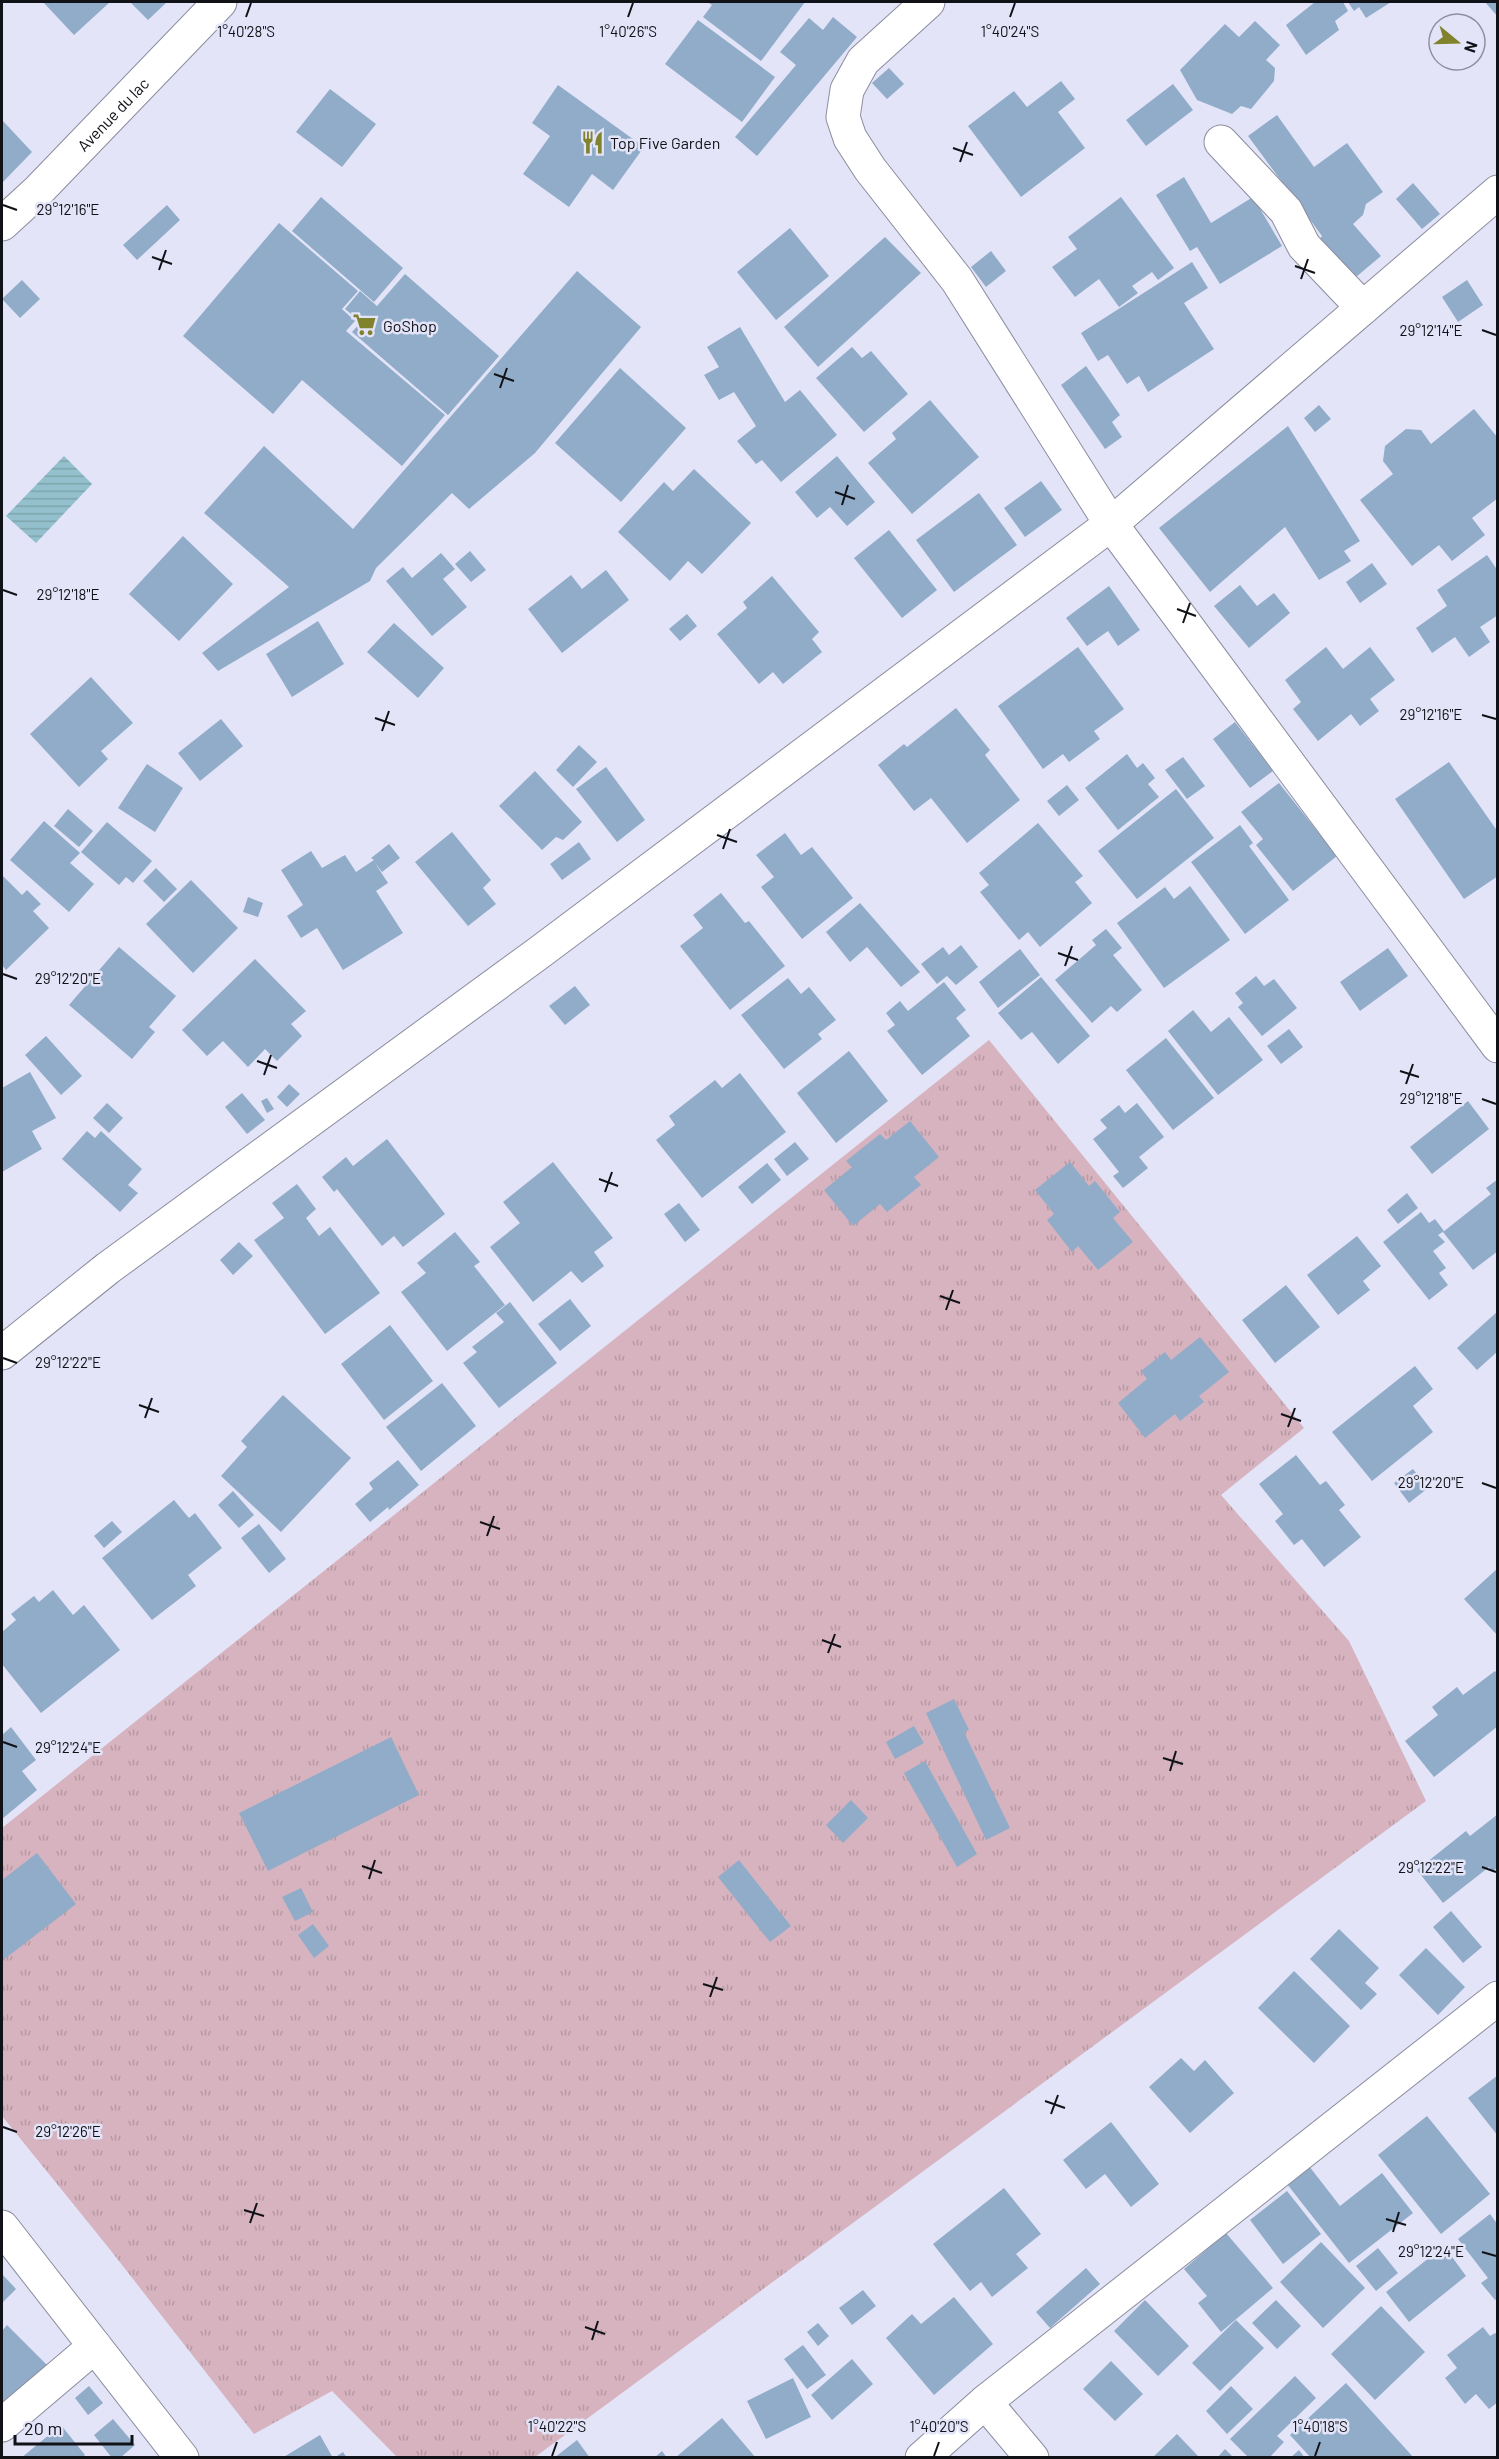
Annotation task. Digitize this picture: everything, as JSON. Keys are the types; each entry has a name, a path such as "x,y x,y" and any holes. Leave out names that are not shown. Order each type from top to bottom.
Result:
{"street":[{"name":"Avenue du lac","path":"2,224 38,191 220,2"},
{"path":"928,2 863,61 847,90 843,117 850,138 870,169 957,280 1111,524 1497,1046"},
{"path":"1221,142 1286,211 1304,246 1363,308"},
{"path":"2,1353 108,1268 540,952 1111,524 1497,192"},
{"path":"922,2457 985,2402 1497,1998"},
{"path":"2,2227 182,2457"},
{"path":"2,2425 95,2346"},
{"path":"985,2402 1032,2457"}],"green space":[{"path":"989,1040 1304,1428 1221,1495 1349,1641 1426,1801 535,2457 397,2457 332,2391 254,2434 2,2116 2,1828"}],"shaded area":[{"path":"64,456 92,484 36,543 6,516"}],"building":[{"path":"43,2 110,2 74,35"},
{"path":"130,2 167,2 148,20"},
{"path":"707,2 805,2 761,61 703,17 712,5"},
{"path":"1315,2 1343,2 1348,11 1335,21 1339,30 1306,55 1286,25"},
{"path":"1348,2 1391,2 1366,18 1359,7 1354,11"},
{"path":"1485,2 1498,2 1498,17"},
{"path":"833,17 857,37 757,156 735,137 796,65 780,52 809,18 823,30"},
{"path":"698,20 775,77 742,122 665,64"},
{"path":"1255,21 1280,45 1266,60 1275,68 1274,81 1251,109 1241,106 1232,114 1197,100 1180,70 1225,24 1239,37"},
{"path":"889,68 904,84 887,99 872,83"},
{"path":"1061,81 1075,99 1058,112 1085,148 1021,197 968,126 1014,91 1027,107"},
{"path":"1173,84 1193,110 1146,146 1126,120"},
{"name":"Top Five Garden","path":"558,85 644,147 613,190 592,174 569,207 523,174 550,136 532,123"},
{"path":"330,89 376,124 342,167 296,132"},
{"path":"1277,115 1314,167 1347,143 1383,192 1366,204 1363,215 1353,224 1381,256 1350,282 1317,243 1322,236 1248,136"},
{"path":"2,120 32,152 2,183"},
{"path":"1184,177 1211,223 1253,197 1282,246 1220,284 1197,247 1190,251 1156,195"},
{"path":"1413,183 1440,214 1422,229 1396,199"},
{"path":"321,197 403,268 374,302 292,231"},
{"path":"1121,197 1174,268 1158,280 1152,272 1132,286 1138,293 1119,307 1099,279 1075,297 1052,267 1077,249 1068,237"},
{"path":"167,205 180,220 137,260 123,245"},
{"path":"279,223 358,291 342,309 355,321 346,331 445,415 402,466 302,380 273,414 183,336"},
{"path":"790,228 829,276 776,320 737,272"},
{"path":"885,237 921,273 818,367 784,327"},
{"path":"991,251 1006,271 986,287 971,267"},
{"path":"1192,262 1208,288 1184,303 1214,349 1148,392 1139,376 1127,384 1108,355 1098,361 1081,333"},
{"path":"577,271 641,327 535,453 469,509 452,493 376,568 370,581 218,671 202,653 289,587 204,513 264,446 353,529"},
{"path":"405,274 499,356 448,415 352,332 361,322 345,309 360,291 377,306"},
{"path":"22,280 40,299 20,318 2,299"},
{"path":"1467,280 1483,305 1458,322 1442,297"},
{"path":"740,327 785,402 800,390 837,435 781,482 762,460 756,464 737,441 756,426 734,392 719,400 704,375 719,367 707,347"},
{"path":"852,347 862,358 871,351 908,394 864,432 816,378"},
{"path":"1086,366 1120,415 1112,422 1122,437 1105,449 1061,385"},
{"path":"620,368 686,428 621,502 555,443"},
{"path":"930,400 979,457 912,514 868,463 896,439 892,433"},
{"path":"1319,405 1331,419 1315,432 1304,418"},
{"path":"1474,409 1498,438 1498,498 1472,518 1485,535 1452,561 1439,545 1412,566 1360,500 1393,474 1383,461 1385,446 1406,429 1421,430 1431,444"},
{"path":"1288,426 1360,541 1344,551 1351,561 1319,580 1285,527 1210,592 1159,528"},
{"path":"837,456 875,502 847,526 830,507 817,518 795,492"},
{"path":"694,469 751,523 702,574 688,561 670,581 618,532 664,482 673,491"},
{"path":"1041,481 1062,510 1025,537 1004,508"},
{"path":"979,493 1017,545 954,592 916,540"},
{"path":"889,530 937,590 902,618 854,558"},
{"path":"183,536 233,584 179,641 129,594"},
{"path":"470,551 486,570 471,582 455,564"},
{"path":"441,553 455,569 443,579 467,607 432,636 386,581 403,567 412,578"},
{"path":"1487,555 1498,571 1498,615 1480,627 1490,642 1469,657 1455,637 1432,653 1416,628 1447,606 1437,590"},
{"path":"1372,563 1387,584 1360,603 1346,582"},
{"path":"606,570 629,600 562,653 528,609 571,575 582,589"},
{"path":"772,576 819,632 812,639 822,652 783,684 773,672 759,684 717,634 747,608 743,602"},
{"path":"1240,585 1257,606 1274,593 1290,613 1249,648 1214,606"},
{"path":"1109,586 1140,630 1118,646 1108,631 1087,646 1066,618"},
{"path":"687,614 697,626 680,641 669,629"},
{"path":"318,621 344,664 292,697 266,654"},
{"path":"394,623 444,668 418,698 367,652"},
{"path":"1078,647 1124,709 1094,731 1100,739 1069,762 1063,754 1043,769 998,706"},
{"path":"1326,647 1343,669 1370,647 1395,680 1370,699 1379,711 1360,726 1351,714 1318,741 1293,709 1301,702 1285,680"},
{"path":"91,677 133,723 101,751 108,759 79,787 30,734"},
{"path":"956,708 990,750 985,755 1020,800 967,843 931,798 914,811 878,765 904,744 907,747"},
{"path":"221,719 243,746 200,781 178,753"},
{"path":"1235,722 1273,771 1250,788 1213,739"},
{"path":"579,745 597,762 573,787 556,770"},
{"path":"1127,754 1137,768 1143,763 1155,778 1148,784 1159,797 1118,830 1085,788"},
{"path":"1183,757 1205,786 1187,799 1165,770"},
{"path":"1449,762 1498,832 1498,876 1464,899 1395,799"},
{"path":"147,764 183,788 155,832 118,808"},
{"path":"606,767 645,820 617,842 576,789"},
{"path":"535,771 582,822 563,840 556,837 542,850 499,806"},
{"path":"1279,783 1337,856 1293,891 1256,845 1263,839 1241,812"},
{"path":"1067,785 1079,800 1059,816 1047,801"},
{"path":"1176,789 1214,838 1137,899 1098,851"},
{"path":"68,809 93,831 79,847 54,826"},
{"path":"44,821 80,853 70,863 94,884 69,912 10,860"},
{"path":"107,822 152,861 133,883 126,877 119,885 81,852"},
{"path":"1038,823 1083,876 1075,882 1092,903 1040,947 1028,932 1019,940 980,892 989,885 979,873"},
{"path":"1240,825 1253,843 1249,846 1289,900 1245,934 1191,862"},
{"path":"452,832 491,880 483,888 496,904 468,926 415,862"},
{"path":"785,833 801,855 812,847 853,898 802,939 761,887 774,877 756,855"},
{"path":"579,842 591,859 562,880 550,864"},
{"path":"389,844 400,858 382,872 375,863 388,883 376,891 403,933 343,970 317,928 301,938 287,916 303,905 281,870 311,851 322,868 345,855 356,872 374,860 371,858"},
{"path":"156,868 177,889 164,902 143,881"},
{"path":"2,875 22,895 27,890 41,904 33,911 49,928 6,970 2,965"},
{"path":"191,880 238,928 193,973 146,924"},
{"path":"1190,886 1230,940 1164,988 1117,923 1165,887 1174,899"},
{"path":"721,893 745,923 749,921 785,966 730,1010 680,946 703,928 693,915"},
{"path":"248,897 263,903 258,917 243,912"},
{"path":"860,903 920,972 901,987 867,947 850,962 826,932"},
{"path":"1106,929 1122,948 1113,955 1142,990 1117,1012 1111,1006 1092,1023 1055,980 1096,945 1092,940"},
{"path":"961,945 978,967 956,985 947,976 937,984 921,964 943,947 949,955"},
{"path":"119,947 176,996 149,1027 155,1032 132,1059 69,1005"},
{"path":"1388,948 1408,976 1360,1011 1340,982"},
{"path":"1020,949 1040,975 998,1008 979,982"},
{"path":"255,959 306,1011 291,1024 302,1036 277,1061 265,1049 248,1067 223,1041 207,1056 182,1030"},
{"path":"1256,976 1264,986 1274,979 1297,1008 1262,1036 1238,1007 1243,1003 1235,993"},
{"path":"1041,977 1090,1036 1058,1064 1032,1032 1021,1040 998,1013"},
{"path":"788,978 801,994 809,987 836,1020 818,1034 822,1039 784,1069 741,1015"},
{"path":"944,982 966,1010 956,1018 970,1036 922,1075 887,1031 895,1025 886,1013 900,1001 908,1011"},
{"path":"575,986 590,1005 565,1025 549,1006"},
{"path":"1193,1010 1211,1032 1229,1017 1263,1060 1218,1095 1168,1031"},
{"path":"1289,1029 1303,1047 1281,1064 1267,1046"},
{"path":"46,1036 82,1076 61,1095 25,1055"},
{"path":"1166,1038 1214,1098 1173,1130 1126,1070"},
{"path":"849,1051 888,1101 836,1143 797,1093"},
{"path":"30,1072 56,1118 32,1131 42,1149 2,1172 2,1088"},
{"path":"740,1073 786,1132 702,1198 656,1140 675,1125 669,1116 715,1080 722,1088"},
{"path":"289,1084 300,1094 287,1107 277,1097"},
{"path":"242,1093 265,1120 247,1134 225,1107"},
{"path":"267,1098 274,1109 267,1113 261,1101"},
{"path":"1468,1101 1489,1129 1432,1174 1410,1147"},
{"path":"107,1103 123,1118 109,1133 93,1118"},
{"path":"1137,1103 1164,1137 1139,1157 1148,1168 1123,1188 1113,1176 1119,1172 1093,1139 1107,1128 1100,1120 1119,1105 1125,1113"},
{"path":"910,1121 939,1157 914,1177 921,1185 887,1212 880,1204 853,1226 824,1190 852,1167 846,1161 880,1134 886,1140"},
{"path":"87,1131 95,1138 101,1131 142,1169 128,1185 138,1193 120,1212 62,1159"},
{"path":"387,1139 445,1214 403,1247 394,1236 382,1246 337,1189 334,1192 322,1177 346,1157 353,1166"},
{"path":"795,1142 809,1159 787,1176 774,1159"},
{"path":"553,1162 613,1238 594,1252 604,1266 582,1283 571,1271 533,1302 490,1247 520,1223 503,1202"},
{"path":"1070,1162 1089,1186 1095,1181 1120,1212 1113,1218 1133,1242 1098,1270 1078,1246 1072,1252 1047,1220 1054,1214 1035,1190"},
{"path":"767,1163 781,1180 752,1204 738,1187"},
{"path":"1498,1179 1498,1251 1473,1270 1443,1232 1491,1194 1486,1188"},
{"path":"297,1184 316,1209 306,1218 319,1236 330,1227 380,1293 325,1334 254,1240 284,1218 272,1203"},
{"path":"1407,1193 1418,1208 1398,1224 1387,1210"},
{"path":"679,1203 700,1230 685,1242 664,1214"},
{"path":"1421,1212 1429,1223 1435,1219 1444,1231 1438,1235 1445,1242 1433,1251 1446,1268 1439,1273 1448,1285 1429,1300 1383,1242"},
{"path":"455,1232 480,1262 474,1266 505,1305 447,1351 401,1292 426,1273 417,1263"},
{"path":"1357,1236 1381,1266 1363,1281 1370,1290 1338,1315 1307,1275"},
{"path":"239,1242 253,1256 233,1275 220,1260"},
{"path":"1286,1285 1320,1327 1275,1363 1242,1320"},
{"path":"570,1299 591,1326 560,1351 538,1324"},
{"path":"510,1302 557,1363 499,1408 463,1363 477,1352 472,1347 504,1322 496,1313"},
{"path":"1498,1311 1498,1351 1477,1370 1457,1348"},
{"path":"390,1325 433,1381 384,1420 341,1364"},
{"path":"1200,1337 1229,1372 1199,1396 1204,1402 1180,1421 1175,1414 1145,1438 1118,1403 1147,1379 1141,1371 1165,1352 1171,1360"},
{"path":"1415,1366 1433,1389 1413,1406 1433,1432 1372,1481 1332,1432"},
{"path":"442,1383 476,1426 421,1471 386,1427"},
{"path":"283,1395 351,1458 281,1532 221,1476 247,1447 241,1441"},
{"path":"1296,1455 1320,1485 1326,1481 1345,1505 1339,1510 1361,1537 1324,1567 1302,1539 1294,1545 1275,1521 1283,1514 1259,1484"},
{"path":"398,1460 419,1485 389,1510 388,1507 370,1522 355,1504 373,1489 369,1483"},
{"path":"1413,1469 1428,1488 1409,1503 1394,1483"},
{"path":"233,1491 254,1515 239,1528 218,1505"},
{"path":"174,1500 189,1518 195,1513 222,1548 188,1575 196,1586 152,1620 102,1558"},
{"path":"112,1521 122,1532 104,1548 94,1536"},
{"path":"259,1524 286,1559 269,1573 241,1538"},
{"path":"1498,1568 1498,1636 1464,1599"},
{"path":"53,1590 73,1615 84,1605 120,1650 41,1713 2,1664 2,1632 16,1620 11,1614 34,1596 39,1602"},
{"path":"1495,1671 1498,1674 1498,1726 1434,1777 1405,1741 1438,1715 1432,1707 1457,1687 1463,1695"},
{"path":"954,1699 969,1730 964,1732 1010,1828 986,1840 926,1713"},
{"path":"914,1726 924,1743 895,1759 886,1742"},
{"path":"11,1727 36,1760 22,1771 37,1790 2,1819 2,1735"},
{"path":"391,1737 419,1795 268,1871 239,1813"},
{"path":"925,1761 977,1854 957,1867 904,1773"},
{"path":"851,1800 868,1818 843,1843 826,1825"},
{"path":"1498,1814 1498,1867 1492,1872 1489,1867 1443,1903 1417,1870 1466,1831 1470,1836"},
{"path":"37,1853 76,1904 2,1961 2,1880"},
{"path":"739,1860 791,1926 770,1942 718,1877"},
{"path":"301,1888 313,1912 295,1921 282,1897"},
{"path":"1451,1911 1482,1947 1463,1963 1433,1927"},
{"path":"313,1924 329,1946 314,1958 298,1935"},
{"path":"1339,1929 1379,1968 1365,1983 1377,1994 1361,2010 1310,1959"},
{"path":"1426,1948 1465,1987 1438,2015 1399,1975"},
{"path":"1294,1971 1350,2026 1314,2063 1258,2008"},
{"path":"1181,2058 1194,2071 1205,2060 1234,2093 1190,2133 1149,2087"},
{"path":"1498,2075 1498,2136 1468,2098"},
{"path":"1427,2116 1490,2194 1441,2234 1378,2155"},
{"path":"1111,2122 1159,2184 1131,2207 1105,2174 1086,2189 1063,2160"},
{"path":"1309,2166 1340,2206 1382,2173 1413,2213 1349,2263 1287,2184"},
{"path":"1004,2188 1041,2234 1016,2254 1028,2268 992,2297 981,2282 970,2291 933,2244"},
{"path":"1287,2191 1321,2234 1283,2264 1250,2220"},
{"path":"1490,2214 1498,2225 1498,2298 1495,2300 1481,2283 1488,2278 1458,2239"},
{"path":"1226,2233 1273,2288 1221,2332 1198,2303 1207,2296 1184,2269"},
{"path":"1321,2242 1365,2288 1323,2328 1280,2282"},
{"path":"1444,2246 1466,2276 1409,2322 1386,2292"},
{"path":"1378,2248 1398,2273 1376,2291 1356,2266"},
{"path":"1086,2268 1100,2284 1050,2328 1036,2312"},
{"path":"2,2274 16,2289 2,2303"},
{"path":"863,2290 876,2306 852,2325 839,2308"},
{"path":"954,2297 993,2344 934,2395 886,2338 912,2314 921,2324"},
{"path":"1145,2300 1189,2346 1158,2376 1114,2331"},
{"path":"1276,2300 1301,2326 1277,2349 1252,2323"},
{"path":"1381,2306 1425,2352 1375,2400 1331,2354"},
{"path":"1236,2320 1264,2348 1220,2391 1192,2363"},
{"path":"818,2323 829,2336 818,2346 807,2332"},
{"path":"7,2325 47,2365 2,2410 2,2331"},
{"path":"1483,2327 1490,2336 1495,2333 1498,2335 1498,2402 1489,2409 1476,2394 1465,2404 1445,2378 1457,2368 1447,2355"},
{"path":"803,2345 826,2375 807,2389 784,2359"},
{"path":"852,2359 873,2384 832,2420 811,2395"},
{"path":"1111,2361 1143,2394 1115,2421 1083,2389"},
{"path":"1295,2376 1316,2398 1277,2436 1284,2442 1269,2458 1249,2458 1230,2439"},
{"path":"793,2378 811,2417 766,2439 747,2401"},
{"path":"1346,2383 1414,2458 1311,2458 1290,2435"},
{"path":"89,2386 103,2403 88,2415 75,2398"},
{"path":"1231,2386 1253,2409 1227,2434 1206,2411"},
{"path":"722,2418 756,2458 675,2458"},
{"path":"113,2419 135,2445 120,2458 112,2458 94,2435"},
{"path":"61,2425 85,2455 81,2458 21,2458"},
{"path":"1177,2434 1198,2456 1152,2458"},
{"path":"320,2435 333,2458 282,2458"},
{"path":"577,2440 590,2458 554,2458"},
{"path":"1225,2449 1234,2458 1217,2458"},
{"path":"1299,2450 1305,2458 1290,2458"},
{"path":"662,2451 667,2458 654,2458"},
{"path":"343,2452 347,2458 334,2458"}],"place":[{"name":"Top Five Garden","path":"592,142"},
{"name":"GoShop","path":"365,325"}]}
